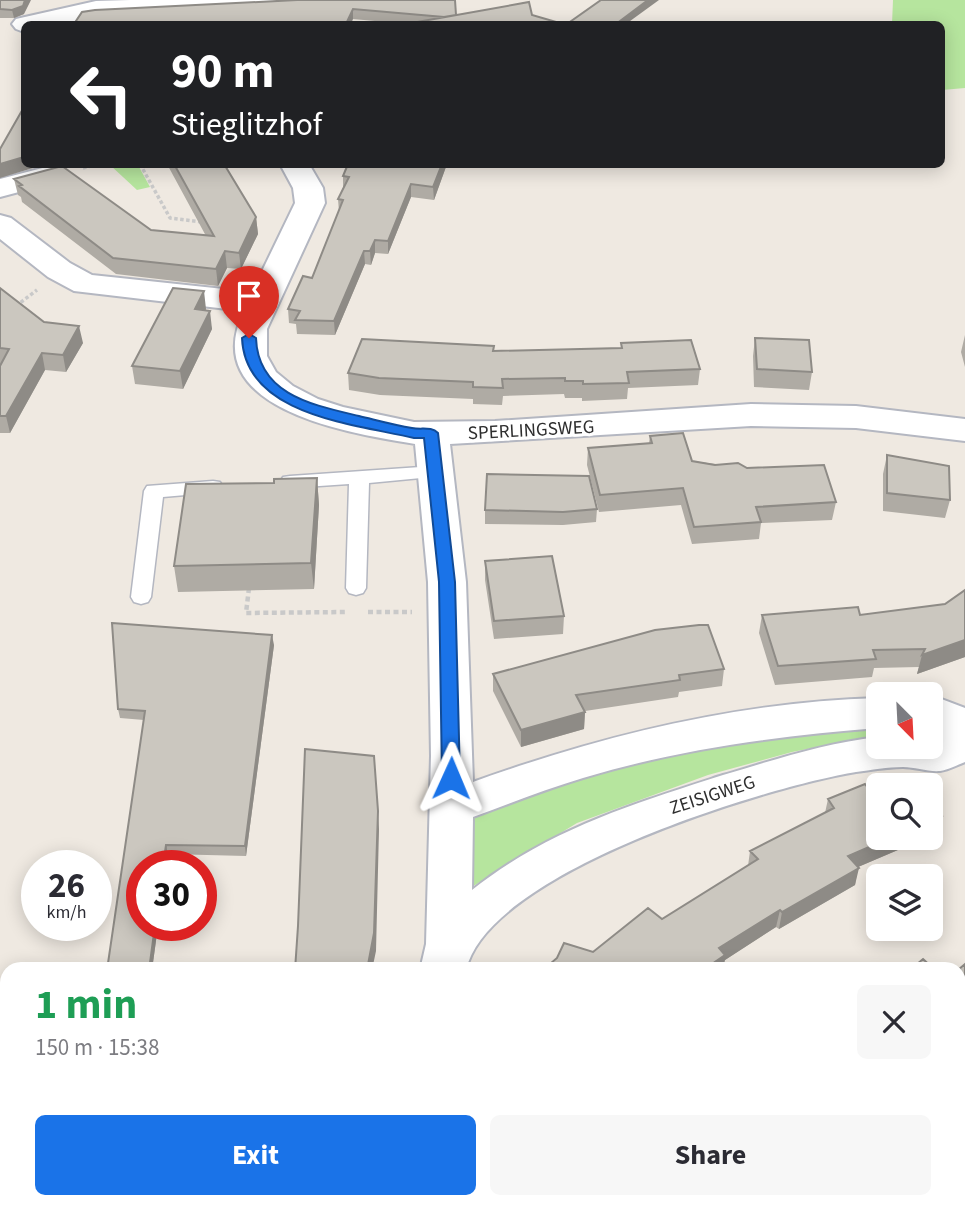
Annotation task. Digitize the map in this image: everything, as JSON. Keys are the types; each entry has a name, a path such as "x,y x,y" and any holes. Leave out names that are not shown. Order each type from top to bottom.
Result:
{"street":[{"path":"43,21 96,9 306,0"},
{"path":"0,27 21,25"},
{"name":"SPERLINGSWEG","path":"296,168 308,188 310,203 262,303 251,329 248,345 258,373 277,392 320,411 414,433 495,432 751,415 856,417 965,430"},
{"path":"0,188 54,174"},
{"path":"0,224 75,280 95,286 262,303"},
{"path":"430,433 447,582 450,808 584,761 668,739 783,720 866,714"},
{"name":"ZEISIGWEG","path":"943,715 951,719 960,730 960,743 943,754"},
{"name":"ZEISIGWEG","path":"446,957 479,911 548,860 642,818 757,779 866,755"},
{"name":"ZEISIGWEG","path":"446,957 450,808"}],"lane":[{"path":"264,484 435,472"},
{"path":"356,588 359,477"},
{"path":"141,597 154,491 236,485"}],"path":[{"path":"143,168 170,218 214,223"},
{"path":"11,309 22,304 59,270"},
{"path":"249,586 246,612 354,612"},
{"path":"367,612 448,612"}],"green space":[{"path":"893,0 965,0 965,88 945,90 945,21 892,21"},
{"path":"113,168 140,168 150,187 137,190"},
{"path":"866,723 866,737 792,752 708,775 577,823 470,888 468,822 475,813 500,798 763,734"}],"building":[{"path":"0,0 25,0 23,6 12,10 0,9"},
{"path":"297,0 455,0 456,15 444,17 353,9 347,21 76,21 82,12"},
{"path":"601,0 648,0 620,21 571,21"},
{"path":"529,2 532,15 553,21 423,21"},
{"path":"21,112 21,158 0,164 0,149"},
{"path":"55,168 65,168 151,230 214,236 176,168 226,168 256,217 239,253 225,251 216,269 113,258 19,186 22,185 14,179"},
{"path":"346,168 440,168 433,187 411,184 388,241 375,240 370,251 364,251 334,321 295,320 300,311 288,309 303,276 312,278 343,200 338,199 349,177 343,176"},
{"path":"0,288 44,322 79,326 63,355 42,353 6,416 0,416 0,366 9,349 0,348"},
{"path":"173,288 204,291 195,309 210,311 180,371 132,366"},
{"path":"755,338 809,340 812,372 757,369"},
{"path":"362,339 494,346 493,351 622,348 621,343 691,340 700,369 627,372 629,383 583,384 583,381 565,381 565,378 502,379 503,388 473,387 473,382 379,378 348,373"},
{"path":"683,433 692,461 715,465 738,463 747,468 824,465 836,502 756,507 761,522 694,527 683,488 600,495 588,448 652,443 650,436"},
{"path":"887,455 949,466 950,500 887,493"},
{"path":"487,474 589,476 597,509 563,512 485,510"},
{"path":"317,478 311,563 174,566 186,484 274,483 274,479"},
{"path":"552,556 564,616 494,621 485,561"},
{"path":"965,590 965,640 922,655 925,649 873,650 876,659 778,666 762,615 858,607 860,615 945,604"},
{"path":"112,623 272,635 245,846 166,845 165,850 126,850 126,941 153,941 150,962 108,962 112,941 145,711 118,709"},
{"path":"708,625 724,669 679,675 680,680 576,695 585,712 521,730 493,674 655,630"},
{"path":"305,749 374,756 378,811 374,933 369,962 296,962"},
{"path":"866,785 866,848 848,856 859,868 782,912 780,910 719,948 725,955 715,962 552,962 564,943 593,952 648,908 662,919 758,859 750,851 834,808 828,799"}],"route":[{"path":"249,338 250,356 258,373 277,392 292,401 320,411 414,433 430,433 447,582 451,778"}]}
